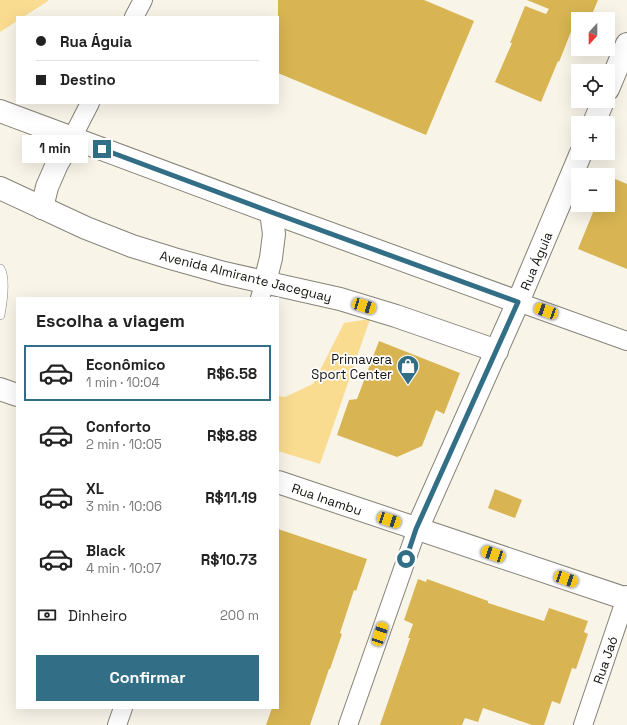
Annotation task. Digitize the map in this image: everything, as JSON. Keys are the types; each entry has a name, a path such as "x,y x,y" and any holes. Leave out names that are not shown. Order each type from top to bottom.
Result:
{"street":[{"path":"135,16 143,0"},
{"path":"615,72 627,44"},
{"path":"42,208 47,187 57,164 89,104"},
{"path":"0,111 271,212 627,341"},
{"name":"Rua Águia","path":"348,725 416,529 497,351 578,160"},
{"name":"Avenida Almirante Jaceguay","path":"0,188 86,228 132,246 224,273 263,290 340,299 396,316 497,351"},
{"path":"263,290 272,258 274,234 271,212"},
{"path":"0,389 16,395"},
{"name":"Rua Inambu","path":"279,482 627,598"},
{"name":"Rua Jaó","path":"583,725 627,598"},
{"path":"117,725 123,709"}],"lane":[{"path":"0,269 3,273 3,301 0,316"}],"shaded area":[{"path":"0,0 48,0 25,16 16,16 16,22 0,32"},
{"path":"370,319 320,464 279,451 279,396 285,397 313,384 344,323"}],"building":[{"path":"278,0 424,0 474,21 426,135 279,73"},
{"path":"527,0 598,0 593,12 571,12 571,32 541,102 495,82 512,43 510,43 525,6 546,14 549,9"},
{"path":"615,179 627,184 627,269 578,249 593,212 615,212"},
{"name":"Primavera Sport Center","path":"379,341 460,373 444,414 436,410 422,446 397,457 337,435 349,400 357,399"},
{"path":"495,489 522,500 515,518 488,508"},
{"path":"279,529 367,559 356,591 354,590 340,633 342,634 310,725 266,725 272,709 279,709"},
{"path":"418,579 426,582 427,579 488,601 488,603 544,621 549,608 588,621 584,632 588,634 576,669 572,668 560,704 552,701 544,725 532,725 483,708 478,722 465,718 462,725 380,725 410,638 408,638 413,624 404,620"}],"place":[{"name":"Primavera Sport Center","path":"408,386"}],"route":[{"path":"102,149 518,302 416,529 406,559"}]}
